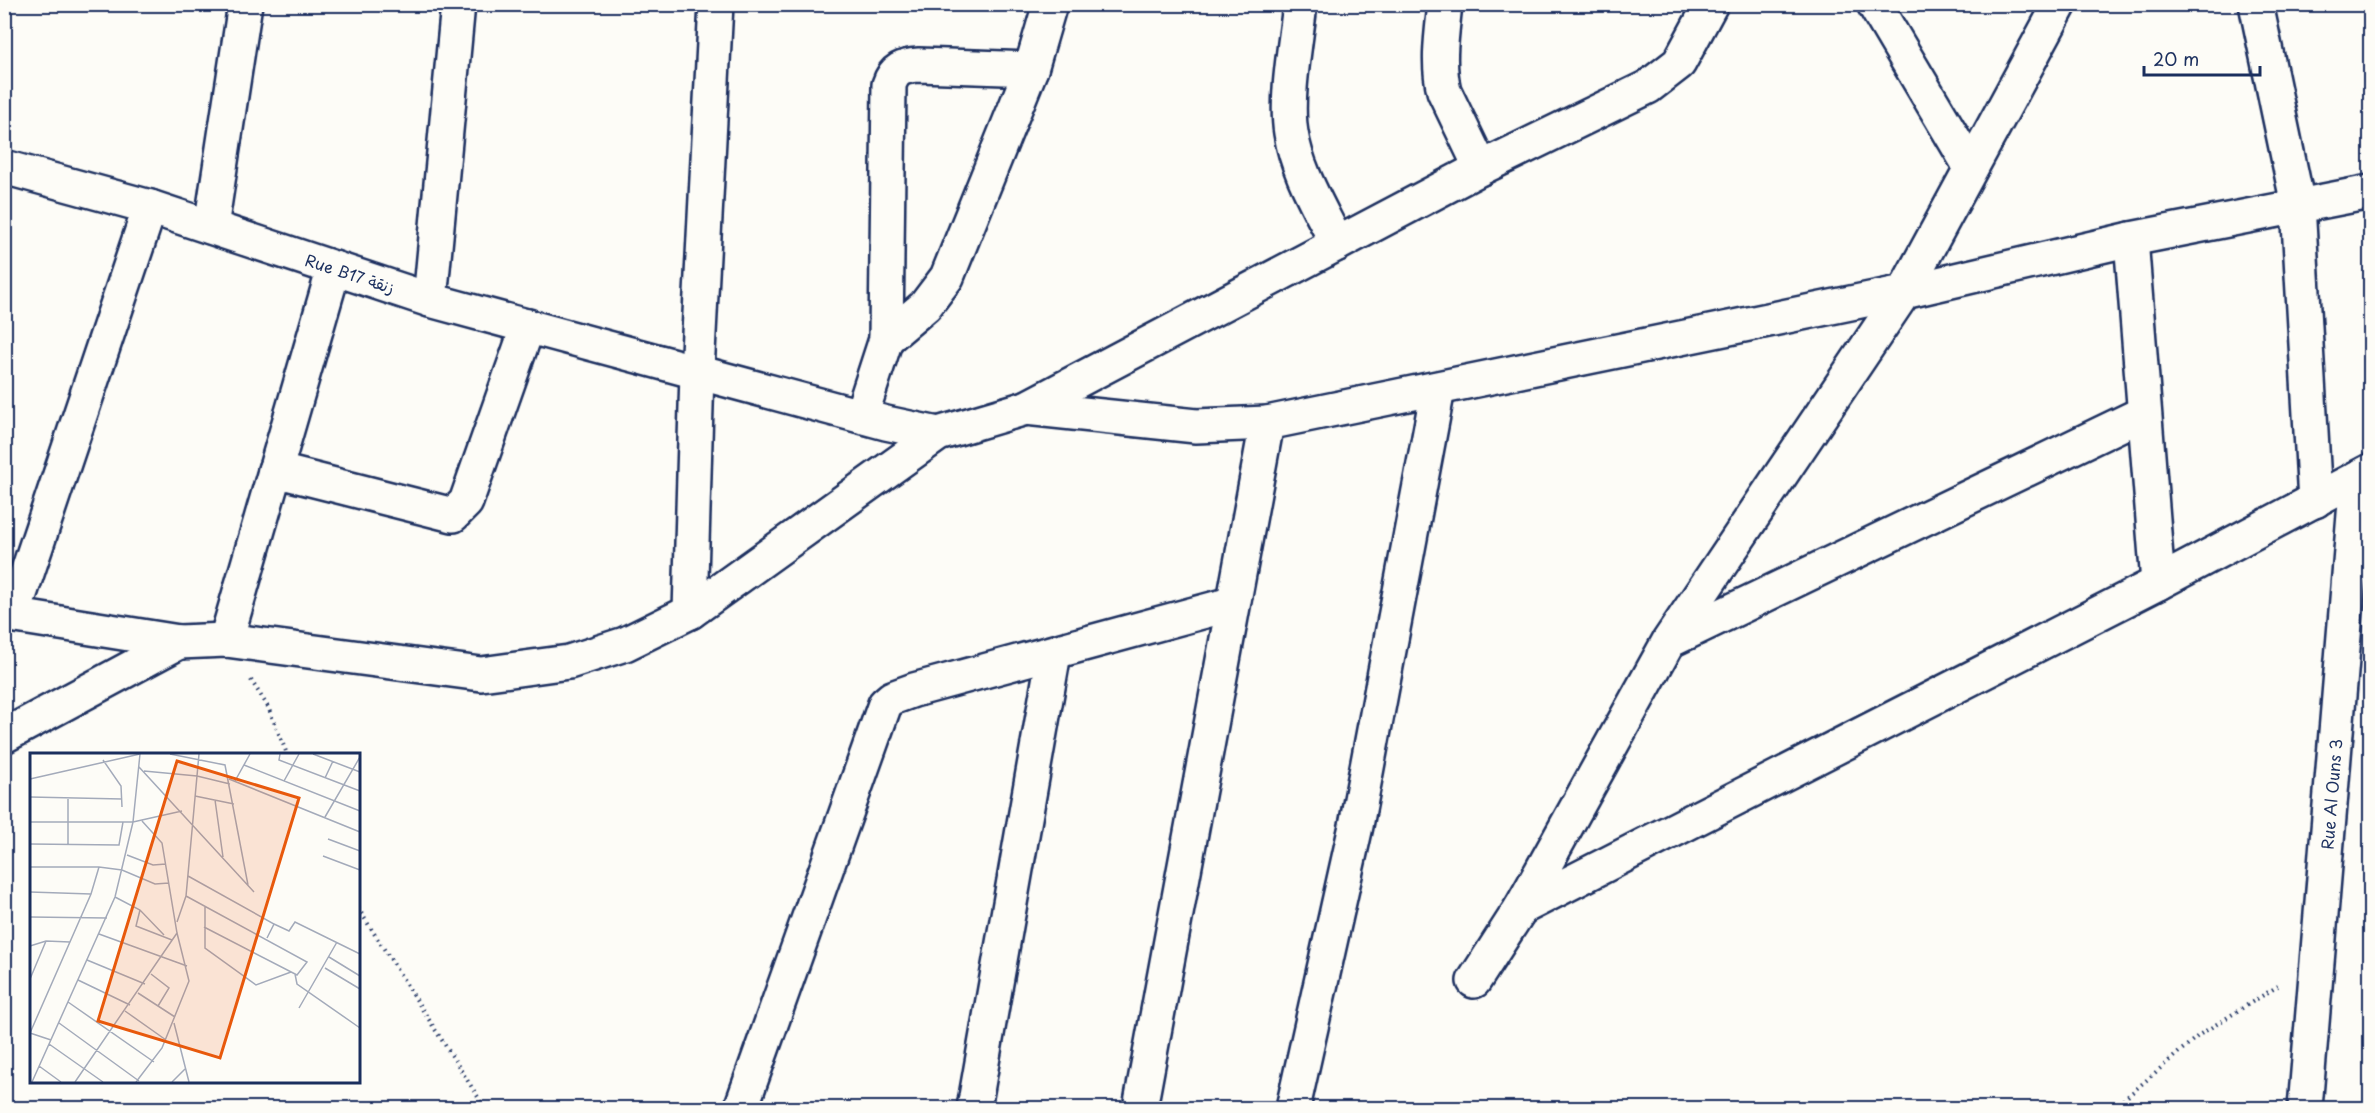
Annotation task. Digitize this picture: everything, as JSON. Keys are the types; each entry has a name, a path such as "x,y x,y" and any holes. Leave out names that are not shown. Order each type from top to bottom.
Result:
{"street":[{"path":"211,227 245,4"},
{"path":"430,300 458,4"},
{"path":"690,612 697,372 716,4"},
{"path":"886,339 925,306 947,277 1031,69 1050,4"},
{"path":"1300,4 1290,111 1291,132 1299,165 1337,244"},
{"path":"1445,4 1440,61 1441,80 1444,92 1481,168"},
{"path":"150,207 9,615 179,642 226,640 481,674 569,662 625,644 690,612 938,434 1026,408 1481,168 1648,87 1679,63 1711,4"},
{"path":"1874,4 1970,166"},
{"path":"1474,981 1521,908 1669,641 1904,292 1970,166 2060,4"},
{"path":"2256,4 2298,205 2315,501"},
{"path":"861,416 886,339 889,85 892,75 907,65 1031,69"},
{"name":"Rue B17 زنقة","path":"4,167 150,207 430,300 861,416 938,434"},
{"path":"1026,408 1176,424 1267,423 1904,292 2132,239 2370,192"},
{"path":"2132,239 2158,583"},
{"path":"226,640 334,268"},
{"path":"275,470 453,516 466,502 528,326"},
{"path":"1293,1108 1356,826 1438,389"},
{"path":"1669,641 2144,412"},
{"path":"1140,1108 1267,423"},
{"path":"1521,908 2158,583 2364,474"},
{"name":"Rue Al Ouns 3","path":"2305,1108 2317,962 2361,541 2364,474"},
{"path":"741,1108 885,704 892,698 914,690 1232,604"},
{"path":"10,722 179,642"},
{"path":"974,1108 1054,653"}],"path":[{"path":"226,640 268,707 288,753"},
{"path":"360,911 485,1108"},
{"path":"2114,1108 2199,1035 2317,962"}]}
